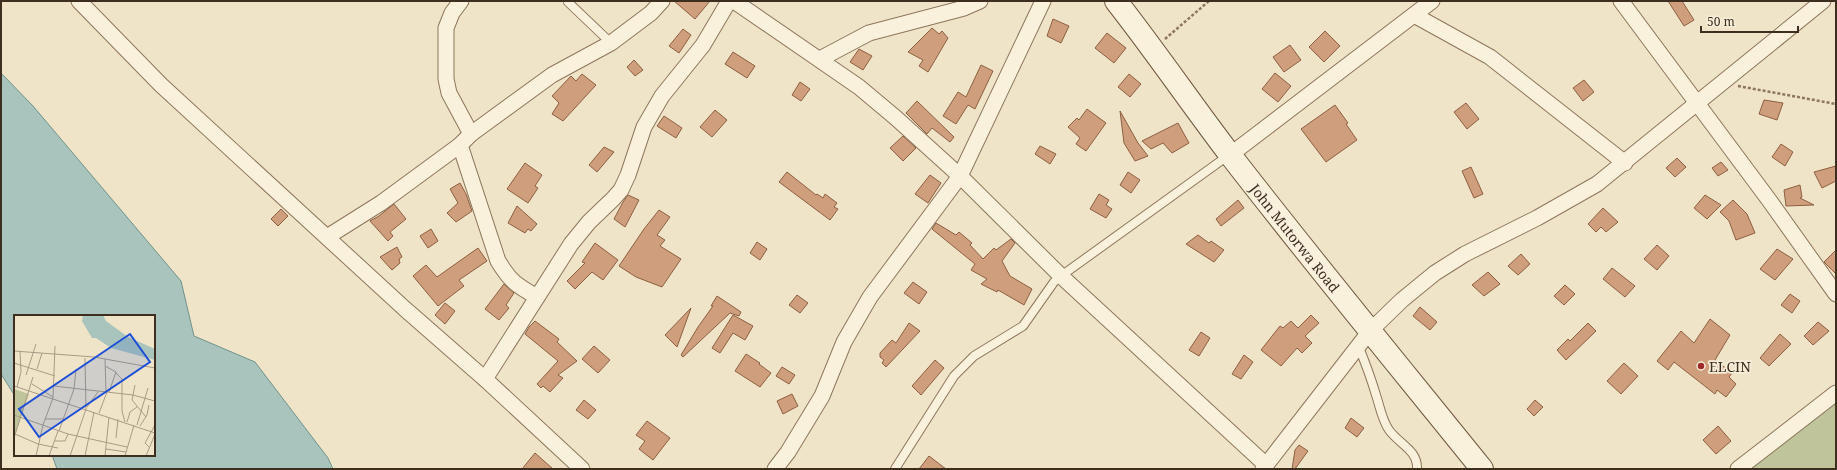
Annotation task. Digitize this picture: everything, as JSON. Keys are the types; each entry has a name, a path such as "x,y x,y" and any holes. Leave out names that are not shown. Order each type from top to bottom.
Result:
{"street":[{"path":"79,1 161,85 582,469"},
{"path":"461,1 452,13 446,28 446,79 449,93 472,134"},
{"path":"327,238 381,203 552,75 611,43 651,13 662,1"},
{"path":"484,379 571,244 589,222 613,199 620,190 628,174 644,127 662,96 703,45 729,1"},
{"path":"734,1 820,59 864,91 960,176 1061,276 1264,467 1364,338 1402,300 1435,273 1465,254 1537,218 1597,184 1625,163 1823,1"},
{"path":"820,59 869,33 964,8 980,1"},
{"path":"774,469 788,452 822,396 844,342 870,297 960,176 1043,1"},
{"name":"John Mutorwa Road","path":"1116,1 1154,49 1364,338 1482,469"},
{"path":"1230,155 1432,1"},
{"path":"1621,1 1769,200 1836,294"},
{"path":"1414,15 1490,57 1625,163"},
{"path":"460,145 498,261 512,281 537,297"},
{"path":"1738,469 1836,393"}],"lane":[{"path":"568,2 611,43"},
{"path":"895,469 958,372 974,356 1023,326 1050,287 1061,276 1230,155"},
{"path":"1364,338 1370,374 1384,420 1390,431 1413,454 1417,460 1417,469"}],"path":[{"path":"1154,49 1210,1"},
{"path":"1722,83 1836,104"}],"green space":[{"path":"1836,393 1836,469 1738,469"}],"water":[{"path":"1,73 33,106 181,281 194,336 255,362 328,458 333,469 57,469 52,456 155,456 155,315 14,315 14,394 1,374"}],"building":[{"path":"674,1 710,1 695,19"},
{"path":"1668,1 1682,1 1694,20 1684,26"},
{"path":"1053,19 1069,26 1061,43 1047,36"},
{"path":"932,28 939,34 942,31 948,38 928,72 919,66 923,60 908,52"},
{"path":"683,29 691,35 679,53 669,46"},
{"path":"1325,31 1340,46 1324,62 1309,47"},
{"path":"1107,33 1126,48 1114,63 1095,48"},
{"path":"1290,45 1301,60 1284,72 1273,57"},
{"path":"859,49 872,56 863,70 850,62"},
{"path":"733,52 755,66 747,78 725,64"},
{"path":"634,60 643,70 635,76 627,67"},
{"path":"981,65 993,71 975,109 968,105 956,124 943,116 958,92 966,97"},
{"path":"1275,73 1291,86 1278,102 1262,89"},
{"path":"582,74 596,85 563,121 552,114 559,103 552,96 571,76 576,81"},
{"path":"1129,74 1141,84 1130,97 1118,87"},
{"path":"1584,80 1594,92 1583,101 1573,88"},
{"path":"800,82 810,89 801,101 792,95"},
{"path":"1764,100 1783,103 1777,120 1759,114"},
{"path":"917,101 954,137 950,142 932,128 927,134 906,113"},
{"path":"1466,103 1479,119 1467,129 1454,112"},
{"path":"1335,105 1348,123 1346,124 1357,140 1326,162 1301,129"},
{"path":"1087,109 1106,123 1086,151 1076,144 1080,138 1068,127 1077,118 1079,120"},
{"path":"715,110 727,120 712,137 700,127"},
{"path":"1120,111 1138,143 1148,156 1135,161 1124,143"},
{"path":"664,116 682,128 676,138 657,126"},
{"path":"1178,123 1189,143 1172,153 1163,143 1151,149 1142,141"},
{"path":"903,136 916,148 903,161 890,148"},
{"path":"1781,144 1793,152 1785,166 1772,157"},
{"path":"1040,146 1056,154 1050,164 1035,154"},
{"path":"604,147 614,152 597,172 589,165"},
{"path":"1677,158 1686,167 1675,177 1666,168"},
{"path":"1721,162 1728,170 1718,176 1712,168"},
{"path":"525,163 542,175 535,186 538,188 528,203 507,189"},
{"path":"1836,166 1836,181 1822,188 1814,172"},
{"path":"1471,167 1483,194 1474,198 1462,171"},
{"path":"787,172 816,195 817,194 823,198 825,194 837,203 834,207 838,209 830,220 779,182"},
{"path":"1128,172 1140,180 1131,193 1120,185"},
{"path":"930,175 941,183 928,203 915,194"},
{"path":"460,183 472,211 456,222 447,213 458,203 450,189"},
{"path":"1800,185 1802,197 1800,198 1814,205 1786,206 1784,190"},
{"path":"1099,194 1109,200 1106,205 1112,209 1106,218 1090,209"},
{"path":"628,195 639,200 625,227 614,219"},
{"path":"1705,195 1721,205 1707,219 1694,208"},
{"path":"1238,200 1244,208 1221,226 1216,219"},
{"path":"1733,200 1747,214 1755,233 1736,240 1729,221 1720,212"},
{"path":"394,204 406,219 390,232 393,236 388,241 370,221"},
{"path":"517,206 537,224 531,231 528,229 525,233 508,223"},
{"path":"1603,208 1618,222 1606,232 1601,227 1596,232 1588,224"},
{"path":"281,209 288,216 278,226 271,219"},
{"path":"659,210 670,217 657,235 665,240 660,246 681,259 662,287 636,277 619,266"},
{"path":"936,223 956,235 959,232 972,243 970,245 983,259 994,248 996,250 1011,239 1015,243 1002,261 1010,276 1032,289 1024,305 998,290 997,292 981,284 987,279 971,270 975,264 932,229"},
{"path":"431,229 438,241 428,248 420,236"},
{"path":"1198,235 1209,243 1211,241 1224,250 1214,262 1186,244"},
{"path":"757,242 767,249 760,260 750,253"},
{"path":"595,243 618,260 603,280 592,272 575,289 567,281 585,263 582,262"},
{"path":"1657,245 1669,256 1657,270 1644,259"},
{"path":"397,247 402,257 399,259 400,263 392,270 380,257"},
{"path":"478,248 487,261 459,280 464,286 438,306 413,276 426,265 437,277"},
{"path":"1777,249 1793,259 1775,280 1760,269"},
{"path":"1836,250 1836,274 1824,262"},
{"path":"1521,254 1530,264 1518,275 1508,266"},
{"path":"1612,268 1635,286 1625,297 1603,279"},
{"path":"1488,272 1500,284 1484,296 1472,285"},
{"path":"913,282 927,292 919,304 904,293"},
{"path":"504,284 514,293 506,305 509,308 499,320 485,309"},
{"path":"1565,285 1575,294 1564,305 1554,296"},
{"path":"1790,294 1800,301 1792,313 1781,305"},
{"path":"797,295 808,303 800,313 789,305"},
{"path":"717,296 741,312 739,316 730,313 683,357 681,355 713,306 711,306"},
{"path":"445,303 455,311 445,324 435,315"},
{"path":"1420,307 1437,322 1430,330 1413,316"},
{"path":"691,308 677,347 665,335"},
{"path":"733,315 753,326 745,340 733,333 720,353 712,348"},
{"path":"1311,315 1319,323 1305,336 1312,343 1302,353 1297,348 1281,366 1261,350 1280,326 1283,328 1291,321 1298,328"},
{"name":"ELCIN","path":"1710,319 1730,335 1715,360 1732,373 1729,377 1736,384 1726,397 1717,390 1715,394 1674,362 1668,370 1657,361 1681,331 1694,343"},
{"path":"535,321 559,339 557,342 577,361 558,375 563,378 550,392 543,386 541,388 537,384 558,361 525,334"},
{"path":"1818,322 1829,331 1813,345 1804,336"},
{"path":"909,323 920,331 886,367 882,363 884,360 880,357 880,353 892,340 896,343"},
{"path":"1588,323 1596,331 1566,360 1557,350 1568,339 1570,341"},
{"path":"1201,332 1210,338 1199,356 1189,350"},
{"path":"1780,334 1791,344 1769,366 1760,358"},
{"path":"594,346 610,360 598,373 582,359"},
{"path":"746,354 760,363 759,364 771,373 760,387 735,371"},
{"path":"1244,355 1253,362 1241,379 1232,374"},
{"path":"935,360 944,368 921,395 912,386"},
{"path":"1624,363 1638,376 1621,394 1607,381"},
{"path":"782,367 795,375 789,384 776,376"},
{"path":"792,394 798,406 783,414 777,401"},
{"path":"584,400 596,410 588,419 576,410"},
{"path":"1535,400 1543,407 1534,416 1527,409"},
{"path":"1351,418 1364,428 1357,437 1345,428"},
{"path":"647,421 670,438 653,460 639,449 645,441 636,435"},
{"path":"1718,426 1731,441 1716,454 1703,440"},
{"path":"1299,445 1308,451 1295,469 1292,469 1295,450"},
{"path":"535,453 553,469 522,469"},
{"path":"929,456 946,469 919,469"}],"place":[{"name":"ELCIN","path":"1701,366"}]}
